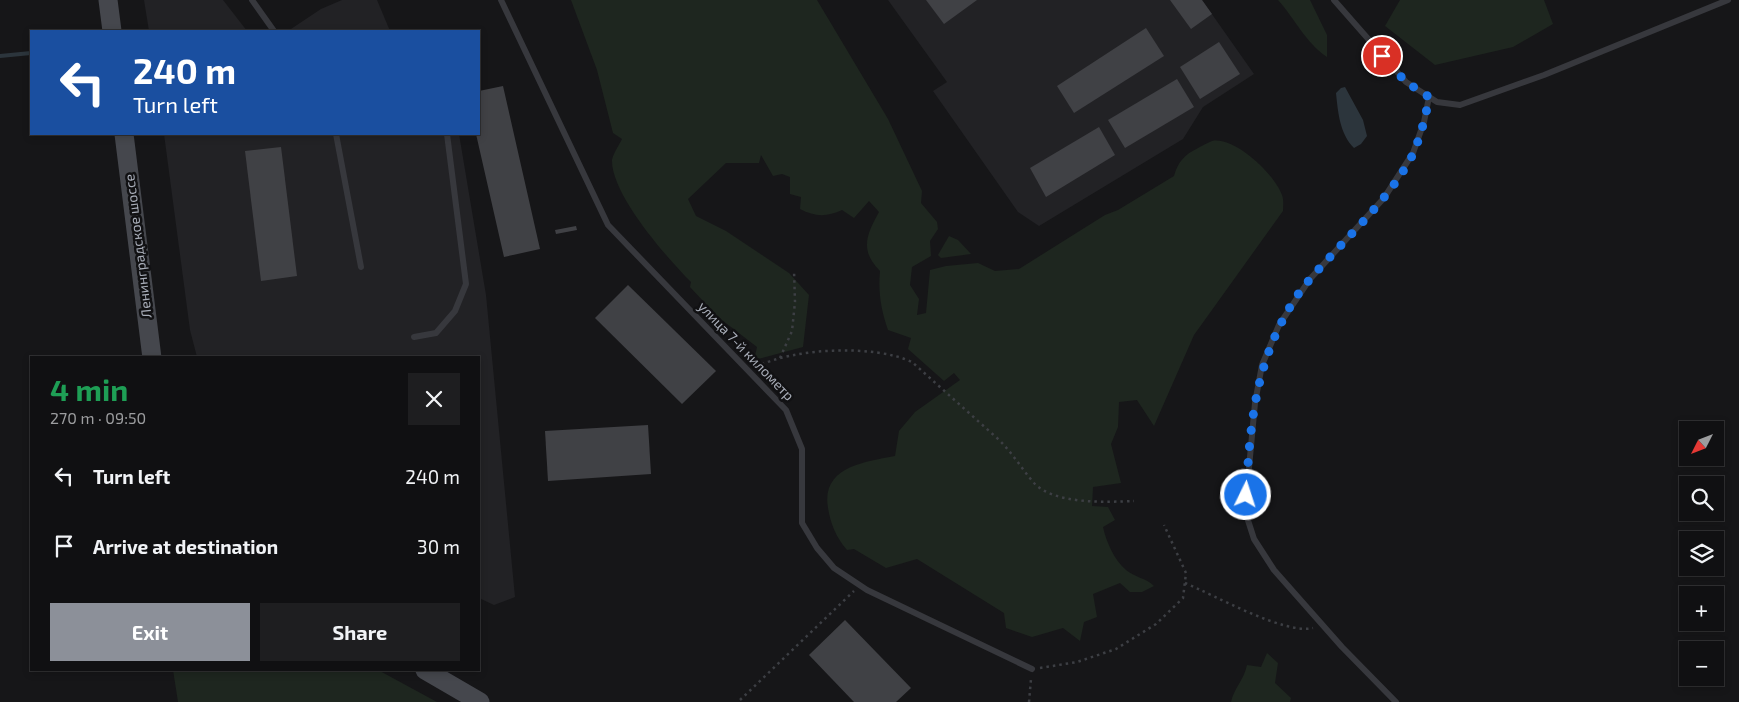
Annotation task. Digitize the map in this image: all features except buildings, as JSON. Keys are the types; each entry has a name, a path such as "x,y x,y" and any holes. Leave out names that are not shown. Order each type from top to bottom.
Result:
{"main road":[{"path":"108,0 112,30"},
{"name":"Ленинградское шоссе","path":"124,135 152,356"},
{"path":"428,671 480,702"}],"lane":[{"path":"252,0 273,30"},
{"name":"улица 7-й километр","path":"501,0 608,225 786,410 802,449 802,523 817,548 834,568 860,585 1032,669"},
{"path":"1334,0 1406,82 1437,102 1460,106 1728,0"},
{"path":"1396,702 1342,647 1274,570 1254,539 1245,511 1255,403 1262,365 1279,325 1310,279 1384,198 1413,153 1424,122 1429,97"},
{"path":"336,135 361,267"},
{"path":"414,337 436,333 455,311 466,284 447,135"}],"path":[{"path":"780,358 792,331 795,302 794,270"},
{"path":"749,371 780,358 824,352 869,352 904,358 912,362 1011,451 1035,484 1045,490 1083,501 1134,501"},
{"path":"1029,702 1032,669 1077,662 1116,649 1169,614 1183,598 1186,573 1164,525"},
{"path":"1185,583 1277,624 1303,630 1324,625"},
{"path":"740,700 860,585"}],"shaded area":[{"path":"144,0 223,0 246,30 149,30"},
{"path":"342,0 377,0 390,30 290,30 321,9"},
{"path":"571,0 817,0 888,119 922,191 921,203 937,222 938,229 930,241 931,256 912,267 910,285 919,299 917,315 926,313 930,270 946,266 978,263 995,271 1019,269 1105,215 1118,210 1174,176 1177,167 1185,156 1212,141 1221,141 1232,145 1263,168 1282,195 1283,211 1194,335 1154,426 1137,400 1119,402 1118,427 1111,444 1121,483 1093,487 1092,506 1108,507 1115,520 1103,527 1114,556 1126,570 1154,586 1142,592 1130,592 1120,583 1093,594 1097,617 1084,622 1080,641 1063,628 1032,637 1006,628 1004,613 917,559 886,568 854,549 847,550 832,525 829,514 828,494 831,483 838,475 858,464 895,456 899,431 915,412 960,380 954,373 944,381 908,349 911,338 888,330 881,301 880,271 873,263 867,249 871,228 879,212 869,201 854,218 842,210 821,215 811,214 800,209 801,197 790,194 790,177 782,174 773,176 761,155 759,163 726,163 688,199 696,216 726,231 789,273 809,295 803,347 758,359 755,356 757,347 718,317 690,287 691,282 668,258 642,225 621,190 614,174 612,160 622,139 613,133 597,70"},
{"path":"888,0 1202,0 1254,74 1203,107 1183,139 1039,226 1018,212 933,91 947,82"},
{"path":"1278,0 1310,0 1327,35 1327,57 1313,45"},
{"path":"1400,0 1544,0 1553,24 1513,47 1435,65 1385,26"},
{"path":"1345,87 1363,120 1367,136 1361,144 1354,148 1340,123 1336,93"},
{"path":"164,135 459,135 486,295 515,597 494,605 480,598 480,356 197,356 190,330"},
{"path":"949,236 958,240 971,254 941,258 938,255"},
{"path":"1267,653 1278,663 1275,683 1291,698 1290,702 1231,702 1247,665 1261,667"},
{"path":"173,671 380,671 437,702 178,702"}],"waterway":[{"path":"0,56 30,53"}],"route":[{"path":"1246,495 1255,403 1262,365 1279,325 1310,279 1384,198 1413,153 1424,122 1429,97 1406,82 1382,56"}]}
